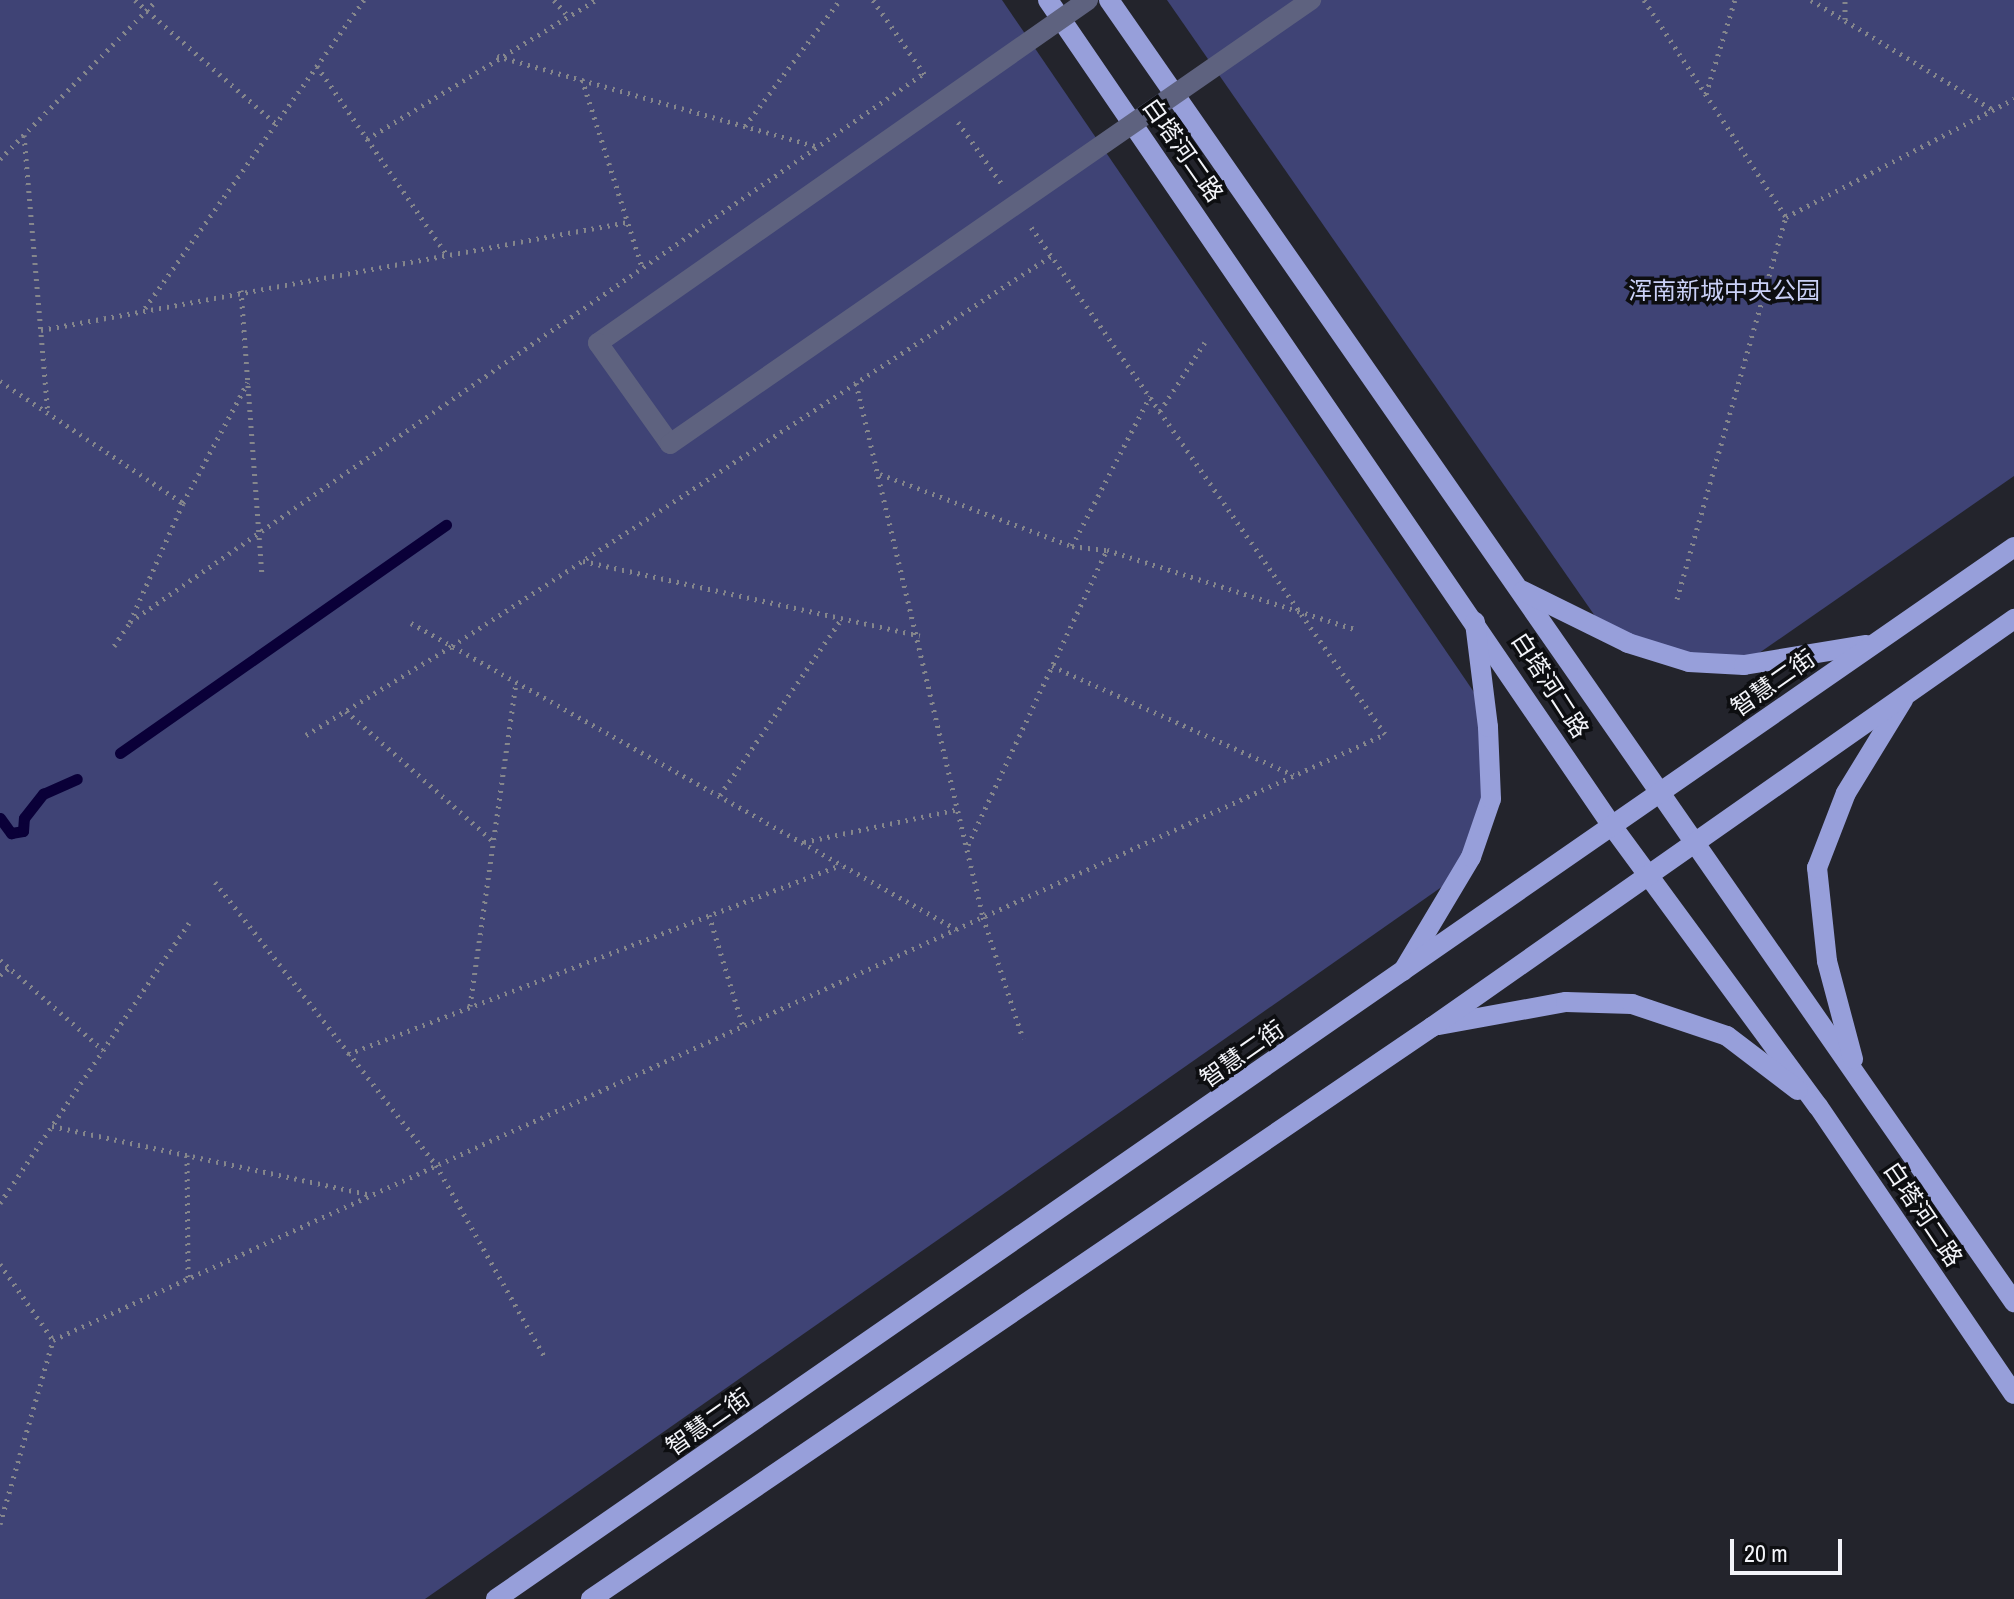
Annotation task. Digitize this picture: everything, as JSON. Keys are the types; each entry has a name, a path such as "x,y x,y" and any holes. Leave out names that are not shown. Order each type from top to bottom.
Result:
{"main road":[{"name":"白塔河二路","path":"1048,0 1474,618 1612,826 1818,1106 2014,1394"},
{"name":"白塔河二路","path":"1109,0 2014,1302"},
{"name":"智慧二街","path":"496,1599 1398,979 2014,547"},
{"path":"1521,590 1628,643 1689,662 1744,665 1874,644"},
{"path":"1398,979 1471,857 1491,799 1488,727 1474,618"},
{"path":"591,1599 1432,1027 1646,874 1696,843 2014,619"},
{"path":"1857,1074 1827,961 1817,868 1846,793 1907,692"},
{"path":"1432,1027 1566,1002 1632,1004 1727,1036 1818,1106"}],"street":[{"path":"1088,0 598,343 670,444 1311,0"}],"path":[{"path":"135,0 276,124"},
{"path":"0,159 157,0"},
{"path":"145,309 364,0"},
{"path":"554,0 568,16"},
{"path":"367,139 497,56 596,0"},
{"path":"745,126 840,0"},
{"path":"873,0 933,86"},
{"path":"1644,0 1786,217"},
{"path":"1706,95 1735,0"},
{"path":"1811,0 1992,110"},
{"path":"1845,0 1845,20"},
{"path":"497,56 817,147"},
{"path":"317,66 446,254"},
{"path":"130,622 924,73"},
{"path":"582,79 642,267"},
{"path":"1677,599 1786,217 2014,99"},
{"path":"951,112 1006,190"},
{"path":"24,135 48,413"},
{"path":"0,1524 53,1340 1385,734 1024,217"},
{"path":"41,330 241,290 628,222"},
{"path":"306,735 452,646 1051,256"},
{"path":"241,290 262,574"},
{"path":"1160,411 1205,342"},
{"path":"0,381 183,503"},
{"path":"114,646 130,622 183,503 248,382"},
{"path":"856,383 920,636 983,917 1023,1039"},
{"path":"1072,546 1150,396"},
{"path":"879,474 1072,546 1107,550 1354,629"},
{"path":"967,847 1107,550"},
{"path":"583,561 920,636"},
{"path":"720,795 842,618"},
{"path":"411,623 957,929"},
{"path":"1052,666 1294,776"},
{"path":"469,1007 516,682"},
{"path":"346,711 493,841"},
{"path":"803,842 959,809"},
{"path":"348,1054 842,864"},
{"path":"215,882 436,1165 544,1356"},
{"path":"709,915 743,1026"},
{"path":"0,1203 189,923"},
{"path":"0,960 103,1050"},
{"path":"0,975 9,968"},
{"path":"52,1126 371,1195"},
{"path":"187,1155 188,1279"},
{"path":"0,1264 53,1340"}],"green space":[{"path":"0,0 1002,0 1495,723 1473,865 425,1599 0,1599"},
{"name":"浑南新城中央公园","path":"1167,0 2014,0 2014,476 1739,667 1604,629"}],"waterway":[{"path":"120,753 446,525"},
{"path":"0,818 11,833 23,831 24,818 43,794 77,779"}]}
